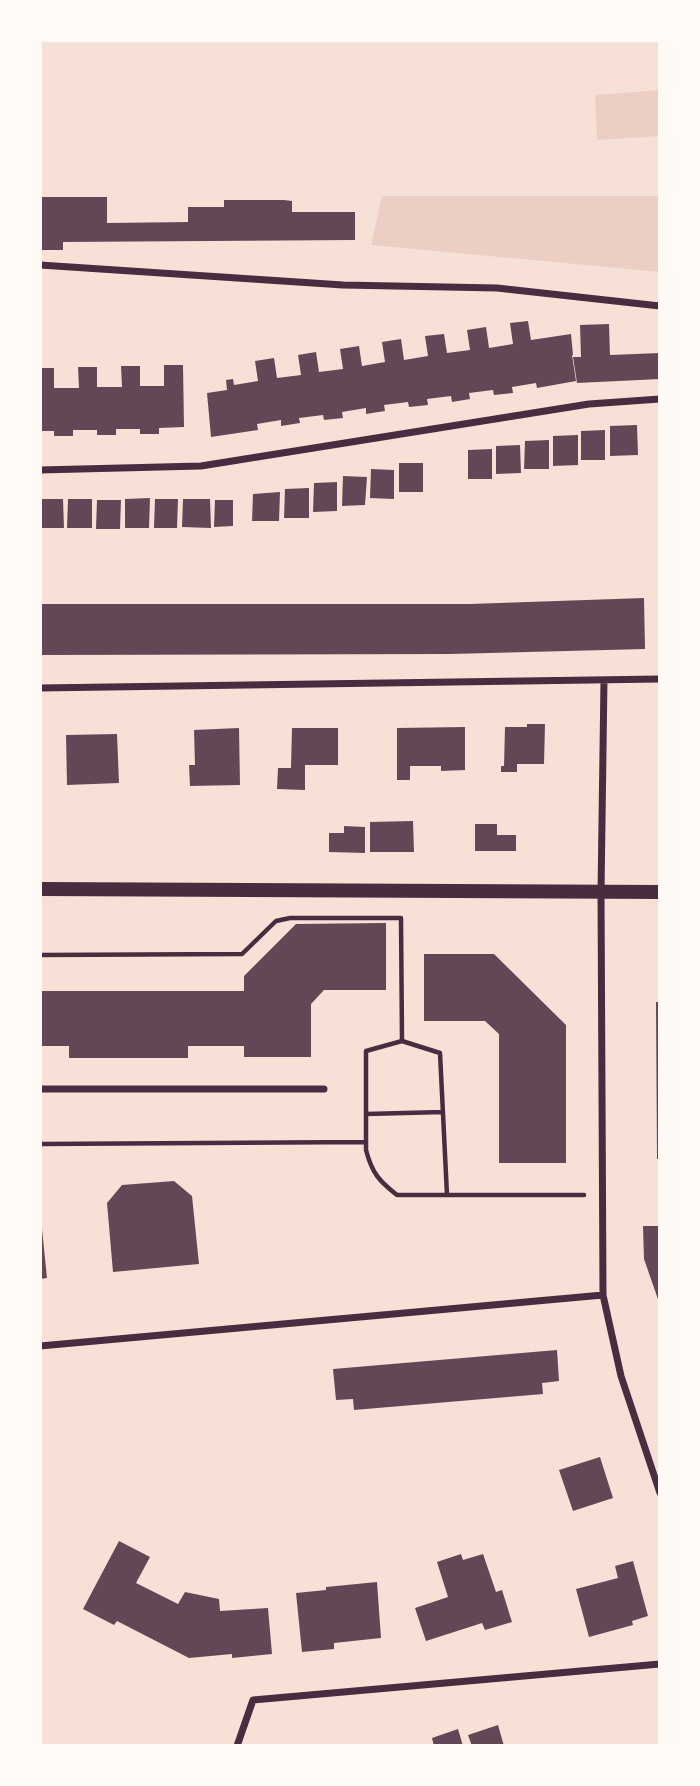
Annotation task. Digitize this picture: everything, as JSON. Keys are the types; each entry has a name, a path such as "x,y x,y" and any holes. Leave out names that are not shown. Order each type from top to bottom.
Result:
{"main road":[{"path":"40,889 660,892"}],"street":[{"path":"40,265 343,285 497,288 660,306"},
{"path":"40,470 201,466 589,404 660,399"},
{"path":"40,688 660,679"},
{"path":"604,680 601,892 603,1295 621,1376 660,1493"},
{"path":"40,1089 324,1089"},
{"path":"40,1346 603,1295"},
{"path":"237,1746 253,1700 660,1664"}],"path":[{"path":"40,955 242,954 276,921 290,918 401,918 402,1041"},
{"path":"447,1195 440,1053 402,1041 366,1051 366,1150 370,1166 381,1182 397,1195 447,1195 602,1195"},
{"path":"366,1114 443,1112"},
{"path":"40,1144 366,1142"}],"shaded area":[{"path":"660,90 660,136 597,140 595,95"},
{"path":"382,196 660,196 660,272 371,245"}],"building":[{"path":"40,197 107,197 107,223 188,222 188,207 224,207 224,200 292,201 292,212 355,212 355,240 63,242 63,250 40,250"},
{"path":"528,321 531,340 571,334 576,381 537,388 536,383 512,387 513,393 494,395 493,390 469,393 470,399 452,402 451,396 427,399 428,405 409,407 408,402 384,405 385,411 366,414 366,408 342,412 343,418 324,420 323,415 299,418 300,423 281,426 281,420 257,424 258,430 211,437 207,393 227,390 226,380 233,379 234,385 258,381 255,361 274,358 277,378 301,375 298,355 316,352 319,372 343,369 340,349 359,346 362,366 385,362 382,342 401,339 404,360 428,356 425,336 444,334 447,353 470,350 467,330 486,327 489,348 513,344 510,323"},
{"path":"609,324 610,355 660,353 660,379 577,383 573,357 581,357 580,325"},
{"path":"164,365 183,365 184,427 159,428 159,434 140,434 140,429 116,429 116,435 97,435 97,430 73,430 73,436 54,436 54,431 40,431 40,368 54,368 54,388 79,388 78,367 97,367 97,387 122,387 121,366 140,366 140,386 164,386"},
{"path":"637,425 638,455 610,456 610,426"},
{"path":"605,430 605,460 581,460 581,431"},
{"path":"578,435 578,465 553,466 553,436"},
{"path":"549,440 549,469 524,469 525,441"},
{"path":"520,445 521,473 496,474 496,446"},
{"path":"492,449 492,479 468,479 468,450"},
{"path":"399,463 423,463 423,492 399,492"},
{"path":"371,469 394,470 394,499 370,498"},
{"path":"343,476 367,477 365,505 342,506"},
{"path":"337,482 337,511 313,512 314,483"},
{"path":"309,488 309,518 284,518 285,489"},
{"path":"280,492 279,521 252,521 253,494"},
{"path":"150,498 149,528 125,528 125,499"},
{"path":"40,499 63,499 64,528 40,528"},
{"path":"68,499 92,499 92,528 67,528"},
{"path":"155,499 178,499 177,528 154,528"},
{"path":"183,499 210,499 211,528 182,527"},
{"path":"97,500 121,500 120,529 96,529"},
{"path":"215,500 233,500 233,526 214,527"},
{"path":"644,598 645,649 450,654 40,655 40,604 470,604"},
{"path":"527,724 545,724 544,764 517,764 517,772 501,772 501,766 504,766 505,727 527,727"},
{"path":"465,727 465,770 441,771 441,766 410,766 410,780 397,780 397,728"},
{"path":"239,728 240,785 190,786 189,765 195,765 194,730"},
{"path":"292,728 338,728 338,765 305,765 305,790 277,789 278,768 291,768"},
{"path":"117,734 119,783 67,785 66,735"},
{"path":"413,821 414,852 370,852 370,822"},
{"path":"475,824 497,824 497,835 516,835 516,851 475,851"},
{"path":"344,826 365,827 365,853 329,852 329,833 344,833"},
{"path":"386,923 386,990 324,990 311,1004 311,1057 244,1057 244,1046 188,1046 188,1058 69,1058 69,1046 40,1046 40,991 244,991 244,976 296,924"},
{"path":"424,954 494,954 566,1025 566,1163 499,1163 499,1034 485,1021 424,1021"},
{"path":"656,1002 660,1002 660,1159 657,1159"},
{"path":"174,1181 192,1196 199,1264 113,1272 107,1203 122,1185"},
{"path":"643,1226 660,1226 660,1305 644,1259"},
{"path":"42,1229 47,1278 40,1279 40,1230"},
{"path":"557,1350 559,1381 542,1383 543,1394 354,1410 353,1399 336,1400 333,1369"},
{"path":"600,1457 613,1498 573,1511 559,1470"},
{"path":"119,1541 150,1557 136,1583 178,1604 185,1592 219,1599 220,1611 268,1608 272,1654 189,1658 117,1621 114,1625 83,1609"},
{"path":"461,1554 463,1560 483,1554 496,1592 502,1590 512,1622 485,1630 482,1623 426,1641 415,1608 448,1597 437,1562"},
{"path":"633,1561 648,1616 632,1621 633,1625 589,1637 576,1589 618,1578 615,1566"},
{"path":"377,1582 381,1638 334,1643 334,1649 302,1652 296,1593"},
{"path":"498,1725 504,1746 472,1746 468,1735"},
{"path":"458,1729 463,1746 434,1746 432,1738"}]}
